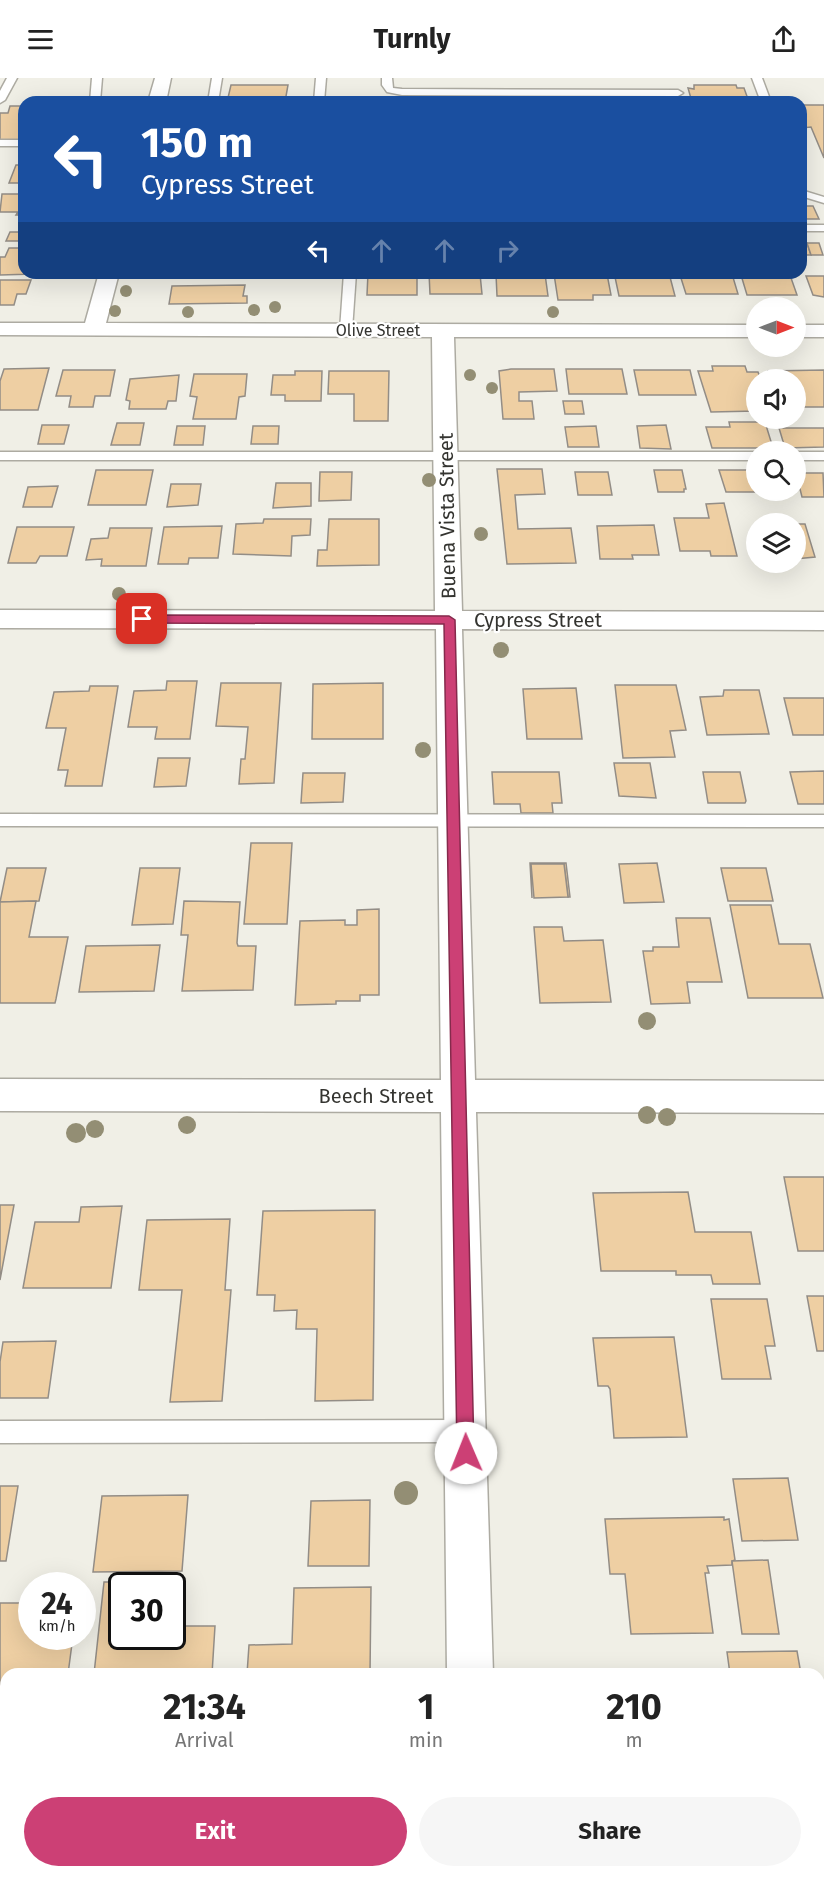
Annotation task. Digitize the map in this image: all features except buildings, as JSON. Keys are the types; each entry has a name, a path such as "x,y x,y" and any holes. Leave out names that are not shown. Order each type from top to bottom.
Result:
{"street":[{"path":"158,96 163,78"},
{"path":"94,330 107,279"},
{"name":"Olive Street","path":"0,329 746,331"},
{"name":"Buena Vista Street","path":"443,330 470,1668"},
{"path":"806,331 824,331"},
{"name":"Cypress Street","path":"0,619 824,621"},
{"name":"Beech Street","path":"0,1095 824,1097"}],"lane":[{"path":"0,100 12,78"},
{"path":"96,96 97,78"},
{"path":"214,96 217,78"},
{"path":"320,96 321,78"},
{"path":"387,78 390,90"},
{"path":"757,78 764,96"},
{"path":"383,96 390,90 678,94"},
{"path":"0,143 18,143"},
{"path":"807,195 824,200"},
{"path":"807,228 824,228"},
{"path":"346,330 350,279"},
{"path":"0,456 746,456"},
{"path":"806,456 824,456"},
{"path":"0,820 824,821"},
{"path":"0,1432 465,1431"}],"route":[{"path":"142,619 449,620 466,1453"}]}
